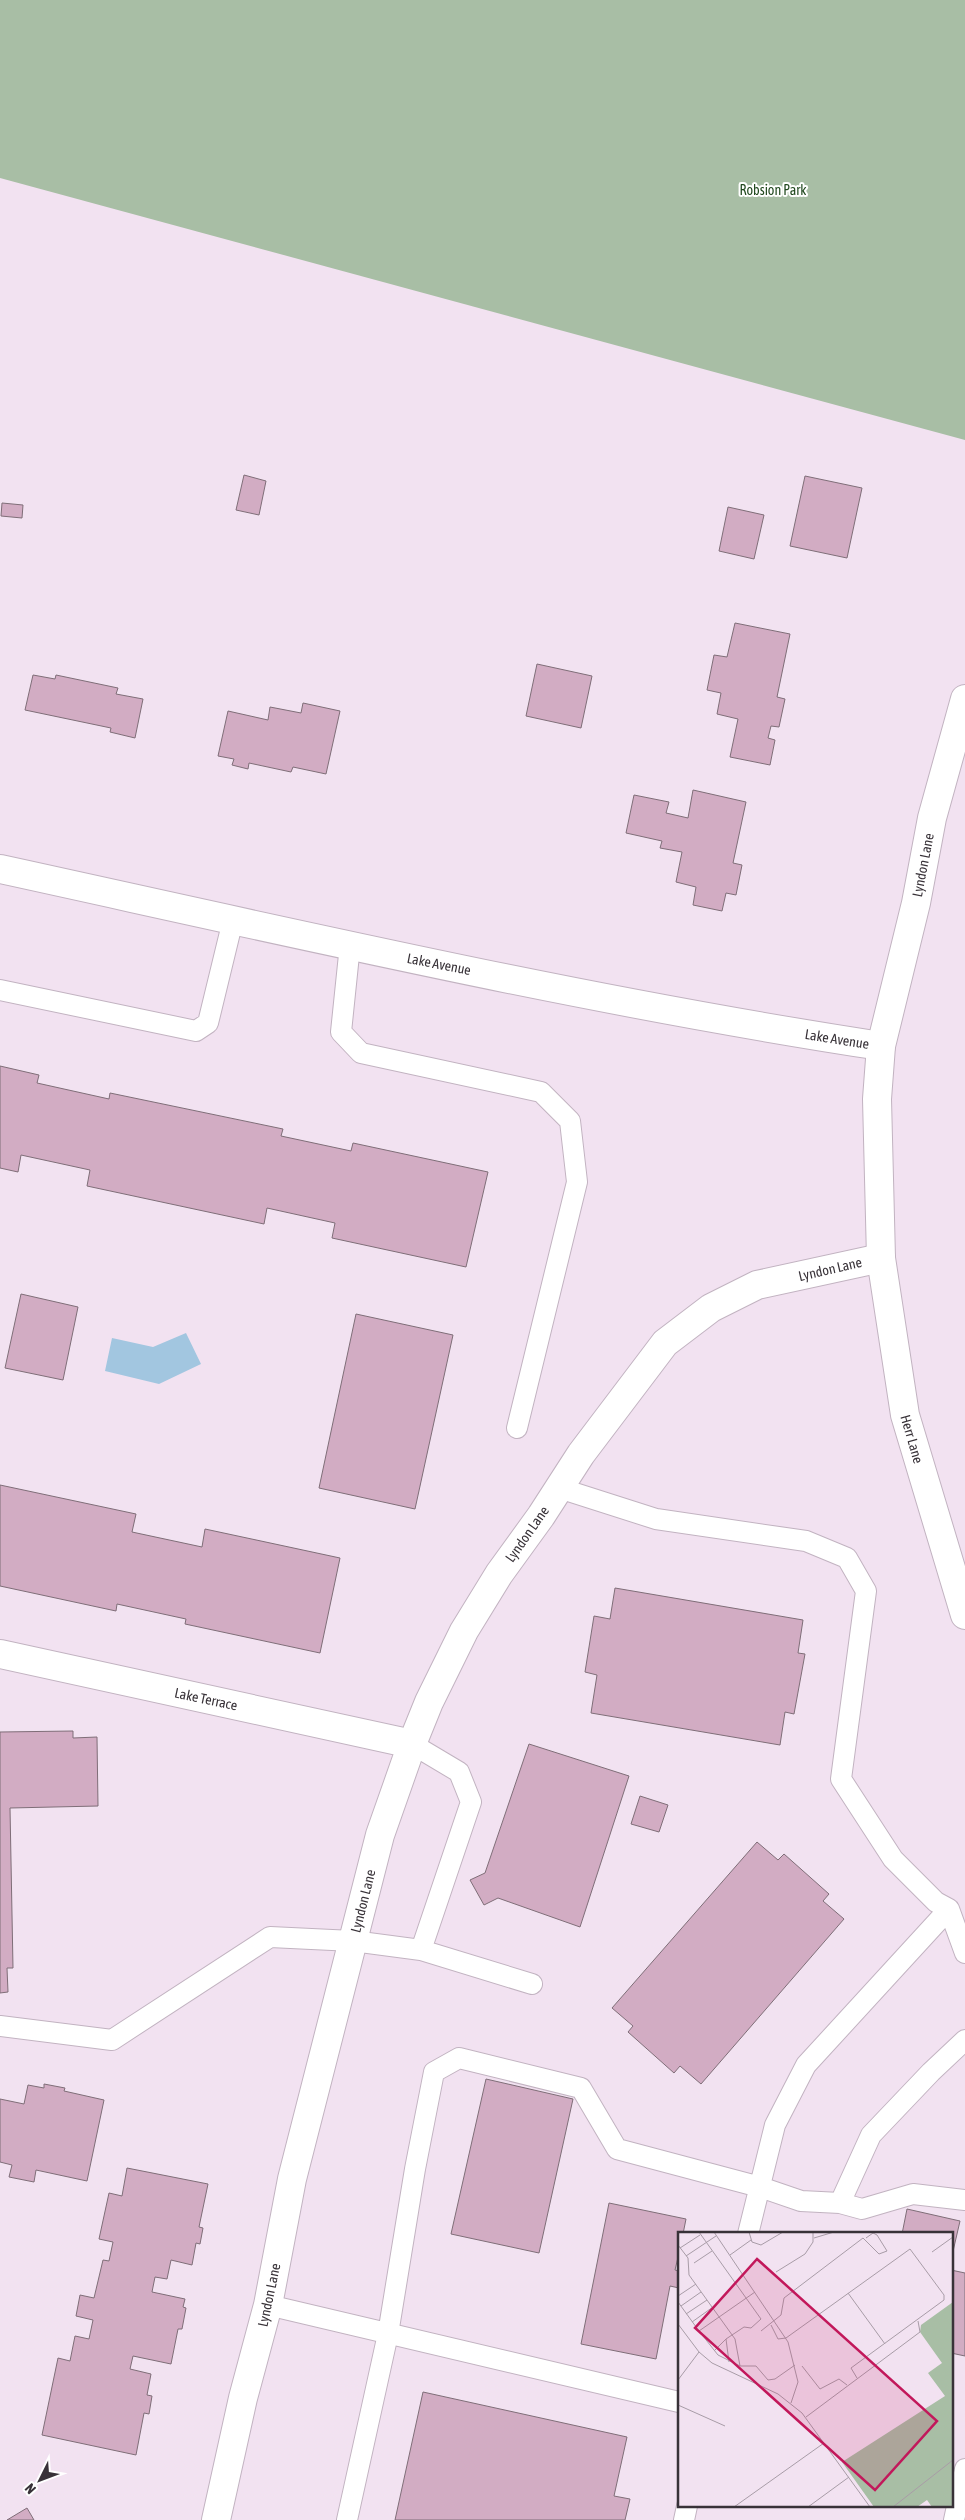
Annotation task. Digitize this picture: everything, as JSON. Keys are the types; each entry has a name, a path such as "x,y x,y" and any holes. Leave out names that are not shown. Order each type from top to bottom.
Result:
{"street":[{"name":"Lyndon Lane","path":"216,2520 243,2398 268,2305 292,2178 380,1835 429,1702 464,1631 499,1574 559,1488 580,1454 665,1344 710,1308 757,1286 881,1258 877,1099 882,1046 916,903 932,818 962,729 965,699"},
{"name":"Lake Avenue","path":"0,869 350,945 752,1026 882,1046"},
{"name":"Herr Lane","path":"881,1258 905,1415 965,1616"},
{"name":"Lake Terrace","path":"0,1654 412,1744"}],"lane":[{"path":"0,990 196,1031 208,1023 233,920"},
{"path":"350,945 341,1032 361,1053 542,1092 570,1121 577,1182 517,1428"},
{"path":"559,1488 656,1519 806,1540 847,1558 866,1591 841,1779 892,1859 936,1902 948,1909 965,1953"},
{"path":"412,1744 459,1772 471,1802 421,1950"},
{"path":"749,2232 775,2125 806,2065 948,1909"},
{"path":"0,2026 112,2040 270,1937 353,1941 421,1950 532,1984"},
{"path":"840,2203 871,2135 931,2072 965,2040"},
{"path":"347,2520 388,2334 415,2169 434,2072 459,2058 580,2088 617,2149 760,2187 801,2201 840,2203 862,2209 913,2194 965,2200"},
{"path":"268,2305 678,2402"},
{"path":"952,2466 965,2469 954,2520"}],"green space":[{"name":"Robsion Park","path":"0,0 965,0 965,440 0,178"}],"water":[{"path":"186,1333 201,1364 159,1384 105,1371 112,1338 153,1347"}],"building":[{"path":"244,475 266,481 259,515 236,510"},
{"path":"805,476 862,488 847,558 790,546"},
{"path":"2,503 23,505 22,518 1,516"},
{"path":"728,507 764,515 754,559 719,551"},
{"path":"735,623 790,634 777,697 785,699 779,727 771,726 768,738 775,740 770,765 730,757 738,719 717,714 721,693 707,690 714,655 727,657"},
{"path":"537,664 592,676 581,728 526,716"},
{"path":"33,675 55,679 56,675 118,688 116,694 143,699 135,738 110,732 111,728 25,710"},
{"path":"303,703 340,711 326,774 293,767 291,772 249,763 248,769 232,765 234,759 218,756 228,711 268,720 270,707 301,713"},
{"path":"693,790 746,802 733,863 742,865 736,895 726,893 722,911 693,905 696,887 676,882 682,852 660,848 662,841 626,833 634,795 669,802 666,813 688,818"},
{"path":"0,1066 39,1075 37,1083 109,1099 110,1093 283,1129 281,1136 351,1151 353,1143 488,1172 466,1267 332,1238 335,1223 267,1208 264,1224 87,1186 90,1170 21,1155 18,1172 0,1168"},
{"path":"21,1294 78,1307 63,1380 5,1368"},
{"path":"356,1314 453,1335 415,1509 319,1488"},
{"path":"0,1485 136,1514 132,1532 202,1547 205,1529 340,1558 320,1653 185,1624 186,1619 117,1604 116,1611 0,1586"},
{"path":"615,1588 803,1620 798,1653 805,1654 794,1714 785,1712 780,1745 591,1713 597,1675 585,1672 594,1616 610,1619"},
{"path":"73,1731 73,1738 97,1737 98,1806 10,1808 13,1968 7,1968 8,1992 0,1993 0,1732"},
{"path":"529,1744 629,1776 580,1927 498,1898 484,1905 470,1880 485,1873"},
{"path":"640,1796 668,1805 659,1832 631,1824"},
{"path":"757,1842 778,1860 784,1854 829,1894 823,1901 844,1919 701,2084 680,2066 674,2073 628,2032 633,2026 612,2008"},
{"path":"486,2079 573,2099 539,2253 451,2234"},
{"path":"44,2084 65,2088 64,2091 104,2100 87,2181 36,2170 34,2182 9,2177 12,2165 0,2162 0,2099 24,2104 28,2085 44,2088"},
{"path":"127,2168 208,2184 199,2227 203,2228 200,2244 196,2243 192,2265 171,2260 167,2279 155,2277 152,2292 185,2299 183,2307 186,2308 182,2329 178,2329 171,2364 133,2356 130,2369 151,2374 147,2395 152,2396 149,2414 144,2413 136,2455 42,2435 58,2358 70,2361 75,2336 89,2339 93,2320 76,2316 80,2295 94,2298 103,2260 109,2261 113,2242 99,2239 109,2193 122,2196"},
{"path":"609,2203 686,2219 683,2232 678,2232 678,2257 675,2270 678,2271 678,2288 670,2286 656,2359 581,2344"},
{"path":"907,2209 960,2221 952,2256 952,2232 902,2232"},
{"path":"952,2270 965,2273 965,2356 952,2353"},
{"path":"423,2392 627,2437 614,2496 630,2499 625,2520 395,2520"},
{"path":"27,2508 34,2520 7,2520"}]}
